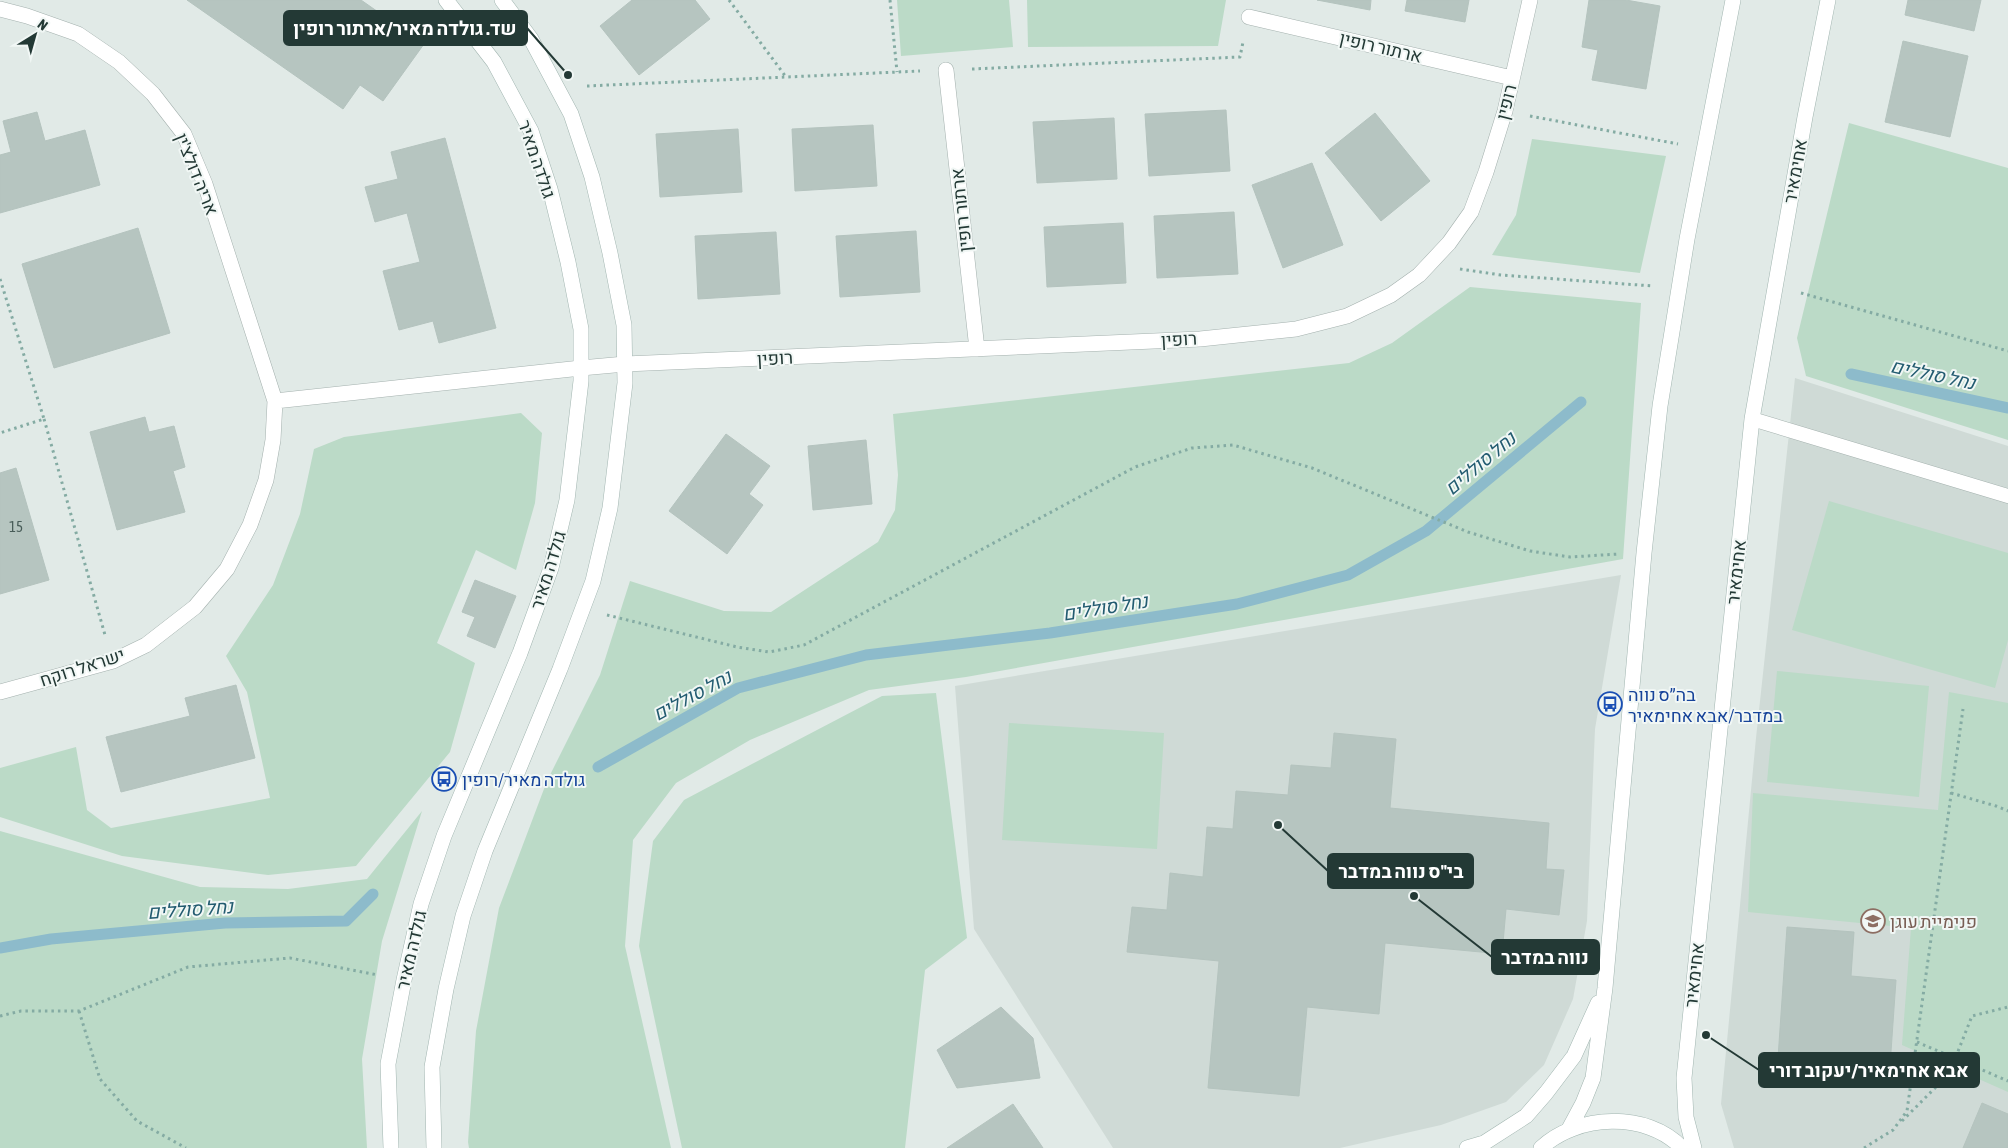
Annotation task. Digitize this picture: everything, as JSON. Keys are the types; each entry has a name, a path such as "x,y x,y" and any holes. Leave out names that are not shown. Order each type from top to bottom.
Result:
{"street":[{"name":"גולדה מאיר","path":"391,1148 388,1064 421,904 444,836 520,653 551,568 567,500 582,381 581,329 568,262 550,189 531,131 494,62 446,0"},
{"path":"434,1148 432,1067 446,989 463,916 485,851 560,669 593,581 610,508 624,393 624,325 610,252 592,177 574,123 531,39 502,0"},
{"name":"רופין","path":"275,401 625,364 1200,339 1296,329 1347,316 1390,295 1419,275 1449,243 1471,212 1486,172 1504,111 1530,0"},
{"path":"1569,1129 1583,1103 1593,1078 1605,988 1644,553 1660,406 1704,148 1733,0"},
{"name":"אחימאיר","path":"1694,1148 1686,1117 1684,1078 1752,419 1774,286 1828,0"},
{"name":"אריה דולצ'ין","path":"0,9 27,16 78,34 119,62 153,94 184,134 205,184 275,401"},
{"name":"ארתור רופין","path":"1248,17 1512,78"},
{"name":"ארתור רופין","path":"946,70 977,349"},
{"name":"ישראל רוקח","path":"0,692 113,661 146,645 195,607 227,569 250,525 266,480 273,440 275,401"},
{"path":"1467,1148 1484,1142 1526,1116 1546,1093 1574,1056 1605,988"},
{"path":"1540,1148 1549,1140 1569,1129 1597,1122 1626,1121 1653,1129 1678,1143 1682,1148"}],"lane":[{"path":"1752,419 2008,496"}],"path":[{"path":"729,0 786,77"},
{"path":"890,0 897,72"},
{"path":"1504,111 1704,148"},
{"path":"1430,264 1501,275 1679,288"},
{"path":"0,280 44,419 113,661"},
{"path":"1774,286 2008,351"},
{"path":"0,433 44,419"},
{"path":"582,609 737,647 769,652 804,645 1134,467 1192,448 1232,445 1312,468 1468,532 1530,550 1570,557 1644,553"},
{"path":"1893,1130 1907,1111 1963,709"},
{"path":"1951,793 2008,811"},
{"path":"0,1016 21,1011 79,1011 188,967 290,958 404,980"},
{"path":"1864,1148 1893,1130 1949,1074 1972,1016 2008,1007"},
{"path":"79,1011 100,1080 137,1121 186,1148"},
{"path":"1917,1042 2008,1081"}],"shaded area":[{"name":"פנימיית עוגן","path":"1795,378 2008,446 2008,1148 1734,1148 1721,1104 1756,738"},
{"path":"1621,575 1595,729 1587,921 1573,999 1544,1065 1506,1102 1441,1125 1340,1148 1113,1148 974,929 955,686"}],"green space":[{"path":"897,0 1009,0 1013,47 901,56"},
{"path":"1027,0 1226,0 1218,46 1028,47"},
{"path":"1849,123 2008,168 2008,440 1806,376 1797,338"},
{"path":"1532,139 1666,156 1640,273 1492,255 1516,215"},
{"path":"1470,287 1641,303 1623,559 966,677 869,690 750,740 676,783 633,840 625,946 671,1148 469,1148 476,1031 499,908 547,781 600,675 630,581 724,611 771,612 878,542 895,510 898,475 893,414 1349,363 1392,343"},
{"path":"521,413 542,433 535,503 516,570 476,550 437,643 475,663 450,752 356,866 268,875 122,856 0,817 0,768 76,747 87,810 111,828 270,798 247,692 226,656 273,585 300,514 314,449 344,437"},
{"path":"1829,501 2008,553 2008,640 1995,688 1792,630"},
{"path":"1777,671 1929,686 1919,797 1767,782"},
{"path":"1949,692 2008,703 2008,1092 1902,1045 1911,928 1748,912 1753,793 1938,810"},
{"path":"936,693 967,938 925,970 905,1148 682,1148 639,946 653,841 684,800 882,696"},
{"path":"1009,723 1164,733 1157,849 1002,840"},
{"path":"422,811 382,941 362,1059 367,1148 0,1148 0,831 200,887 288,889 367,879"}],"building":[{"path":"187,0 361,0 424,44 383,101 360,85 343,109"},
{"path":"632,0 695,0 710,19 639,75 600,26"},
{"path":"1317,0 1371,0 1370,10"},
{"path":"1407,0 1469,0 1465,22 1405,11"},
{"path":"1589,0 1626,0 1660,6 1646,89 1592,80 1598,50 1582,47"},
{"path":"1908,0 1981,0 1974,31 1905,15"},
{"path":"1903,41 1968,56 1950,137 1885,122"},
{"path":"1226,110 1230,171 1149,176 1145,114"},
{"path":"37,112 45,141 85,130 100,185 0,213 0,155 11,152 3,121"},
{"path":"1375,113 1430,181 1381,221 1325,153"},
{"path":"1114,118 1117,179 1037,183 1033,122"},
{"path":"873,125 877,186 795,191 792,129"},
{"path":"738,129 742,192 660,197 656,134"},
{"path":"445,138 496,328 439,343 433,321 399,330 383,271 420,262 407,213 375,222 365,187 398,179 391,152"},
{"path":"1312,163 1343,245 1283,268 1252,185"},
{"path":"1234,212 1238,274 1157,278 1154,216"},
{"path":"1123,223 1126,283 1047,287 1044,227"},
{"path":"138,228 170,333 54,368 22,264"},
{"path":"916,231 920,292 840,297 836,236"},
{"path":"776,232 780,294 698,299 695,236"},
{"path":"145,417 149,432 174,426 185,467 173,471 185,512 117,530 90,432"},
{"path":"726,434 770,466 749,494 763,505 727,554 669,511"},
{"path":"866,440 872,504 813,510 808,446"},
{"path":"16,468 49,580 0,594 0,473"},
{"path":"475,580 516,596 495,648 467,636 475,617 462,612"},
{"path":"236,685 255,758 121,792 106,737 190,716 185,698"},
{"path":"1334,733 1396,739 1390,808 1549,823 1546,869 1564,870 1559,915 1506,909 1502,954 1385,943 1379,1014 1307,1007 1299,1096 1208,1088 1219,961 1127,952 1132,907 1167,910 1170,873 1203,877 1207,827 1233,829 1236,791 1288,795 1291,765 1331,768"},
{"path":"1787,927 1854,932 1851,976 1896,980 1890,1066 1778,1058"},
{"path":"1001,1007 1033,1038 1040,1078 957,1088 937,1050"},
{"path":"1982,1103 2008,1114 2008,1148 1963,1148"},
{"path":"1013,1104 1043,1148 947,1148"}],"waterway":[{"name":"נחל סוללים","path":"1851,374 2008,408"},
{"name":"נחל סוללים","path":"598,767 738,688 866,655 1050,633 1237,604 1348,575 1426,531 1581,402"},
{"name":"נחל סוללים","path":"0,948 51,939 225,923 346,921 373,894"}],"place":[{"name":"שד. גולדה מאיר/ארתור רופין","path":"568,75"},
{"name":"בה״ס נווה במדבר/אבא אחימאיר","path":"1610,704"},
{"name":"גולדה מאיר/רופין","path":"444,779"},
{"name":"בי\"ס נווה במדבר","path":"1278,825"},
{"name":"נווה במדבר","path":"1414,896"},
{"name":"פנימיית עוגן","path":"1873,921"},
{"name":"אבא אחימאיר/יעקוב דורי","path":"1706,1035"}]}
